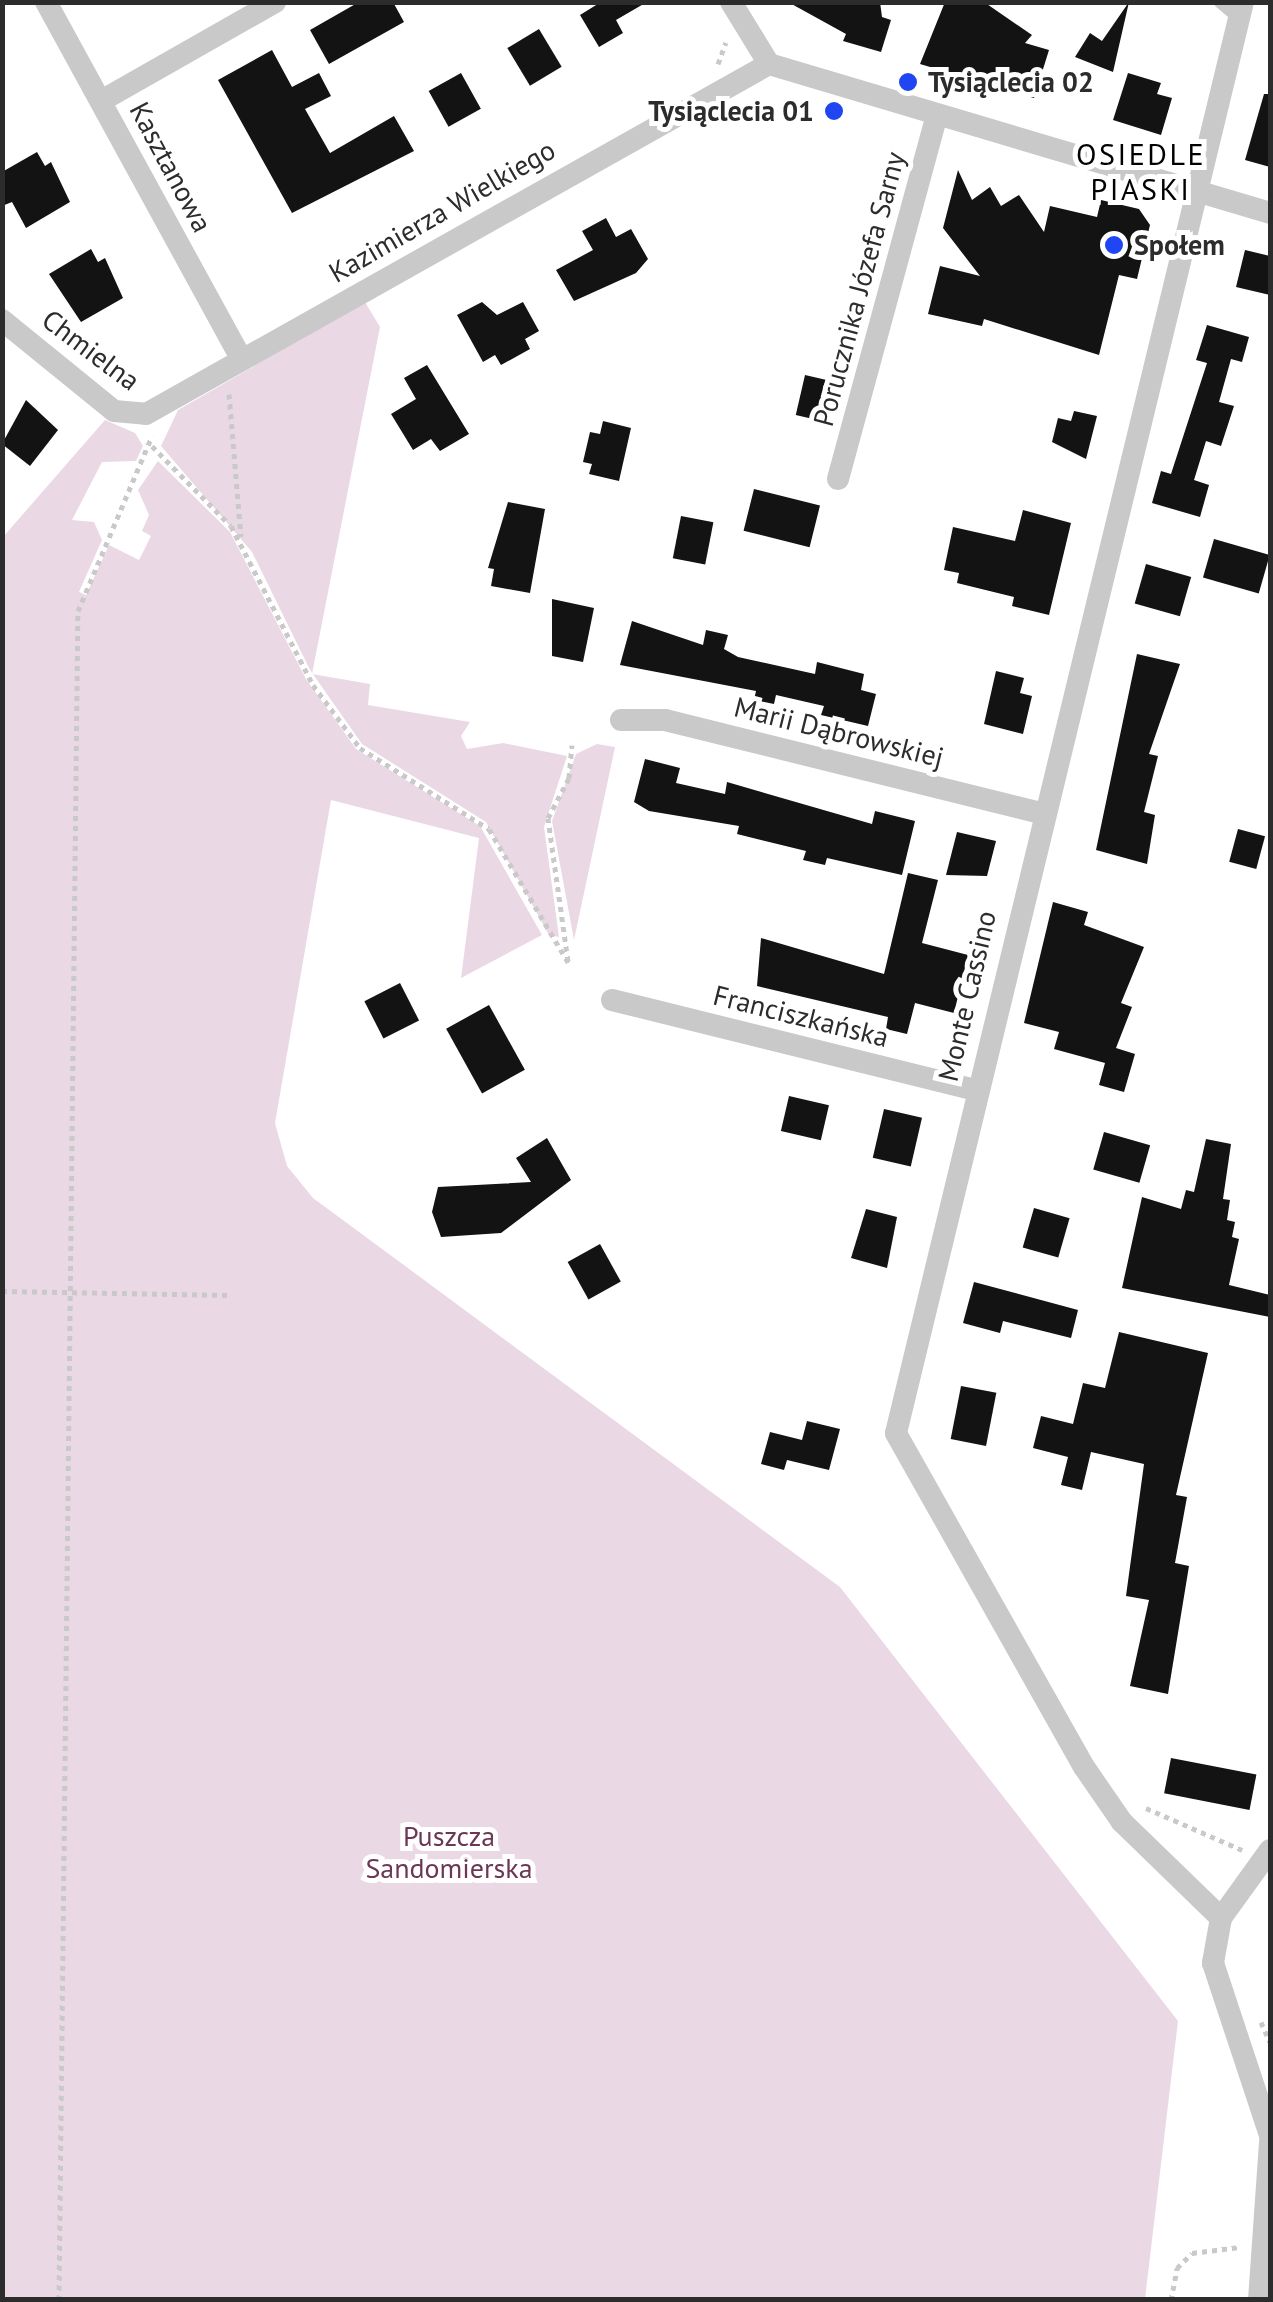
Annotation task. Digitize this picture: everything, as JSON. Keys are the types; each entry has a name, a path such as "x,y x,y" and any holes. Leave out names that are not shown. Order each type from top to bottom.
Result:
{"street":[{"name":"Kasztanowa","path":"46,2 101,100 235,364"},
{"path":"101,100 275,2"},
{"path":"731,2 769,64 1270,214"},
{"name":"Monte Cassino","path":"1220,1918 1122,1822 1084,1767 896,1433 1042,813 1241,11"},
{"name":"Kazimierza Wielkiego","path":"146,414 769,64"},
{"name":"Porucznika Józefa Sarny","path":"838,479 936,115"},
{"name":"Chmielna","path":"2,320 114,410 146,414"},
{"name":"Marii Dąbrowskiej","path":"621,720 665,720 1042,813"},
{"name":"Franciszkańska","path":"612,1000 975,1090"},
{"path":"1259,2300 1270,2123 1215,1974 1220,1918 1260,1852"}],"lane":[{"path":"1220,2 1241,11"}],"path":[{"path":"235,364 235,517 246,548 313,686 360,748 489,829 569,964 548,818 568,778 572,745"},
{"path":"146,414 152,446 246,548"},
{"path":"59,2300 67,1294 78,611 152,446"},
{"path":"2,1291 229,1295"},
{"path":"1136,1804 1260,1852"},
{"path":"1258,2015 1270,2042"},
{"path":"1254,2022 1270,2057"},
{"path":"1171,2300 1178,2268 1192,2253 1263,2244"}],"green space":[{"path":"365,302 380,327 312,673 252,552 161,446 178,410"},
{"name":"Puszcza Sandomierska","path":"105,420 135,433 143,446 136,461 102,462 72,520 94,522 102,540 79,592 86,595 109,545 139,560 151,536 142,531 149,515 138,490 158,461 230,532 306,679 356,749 480,826 542,935 461,978 479,838 331,800 275,1123 287,1166 313,1198 840,1587 1178,2021 1145,2299 3,2299 3,537"},
{"path":"313,674 370,684 368,705 470,722 461,736 467,749 503,743 567,756 544,827 559,937 549,935 486,822 362,744"},
{"path":"597,744 615,747 574,940 552,821 576,754"}],"building":[{"path":"359,2 393,2 404,22 329,64 310,30"},
{"path":"601,2 647,2 616,20 623,33 599,47 580,15"},
{"path":"788,2 880,2 882,17 891,20 881,52 843,41 846,34"},
{"path":"945,2 984,2 1032,35 1025,43 1049,50 1034,98 920,64"},
{"path":"1129,2 1113,72 1075,57 1090,33 1102,41"},
{"path":"539,29 562,67 530,86 507,48"},
{"path":"272,50 292,87 319,73 331,96 305,109 330,153 394,116 414,151 292,213 218,80"},
{"path":"461,73 481,109 449,127 429,91"},
{"path":"1128,73 1161,83 1157,94 1172,98 1161,135 1113,120"},
{"path":"1264,94 1270,94 1270,167 1245,160"},
{"path":"37,152 45,166 51,162 70,202 26,228 12,202 2,206 2,172"},
{"path":"958,170 972,200 990,187 1001,206 1019,195 1044,232 1050,206 1097,217 1101,200 1139,209 1150,225 1137,279 1119,275 1099,355 984,319 982,326 928,314 940,266 980,276 943,228"},
{"path":"606,218 616,237 631,229 648,259 636,273 574,301 556,270 593,250 582,231"},
{"path":"91,249 98,262 105,258 123,298 81,322 49,274"},
{"path":"1245,250 1270,256 1270,295 1236,287"},
{"path":"482,302 497,315 523,302 539,331 525,339 530,349 501,365 495,355 483,362 457,315"},
{"path":"1207,325 1249,337 1242,362 1231,359 1219,402 1234,406 1221,446 1206,441 1194,480 1209,485 1200,517 1152,503 1161,471 1171,474 1207,363 1196,360"},
{"path":"427,365 469,434 440,451 431,439 413,450 391,414 416,399 404,378"},
{"path":"805,375 835,382 826,422 796,415"},
{"path":"26,400 58,430 30,466 2,444"},
{"path":"1074,411 1097,416 1086,459 1052,442 1058,418 1071,421"},
{"path":"603,421 631,428 619,481 589,474 592,464 583,462 590,432 600,434"},
{"path":"754,489 820,505 810,547 744,531"},
{"path":"508,502 545,509 530,593 491,586 494,569 488,568"},
{"path":"1023,510 1071,523 1049,615 1012,606 1014,597 957,583 959,573 944,570 953,527 1015,541"},
{"path":"681,516 713,522 705,565 673,558"},
{"path":"1214,539 1270,555 1259,593 1203,577"},
{"path":"1146,564 1191,577 1180,616 1135,603"},
{"path":"552,599 594,608 583,662 552,656"},
{"path":"632,621 703,645 706,630 728,635 724,649 738,657 815,674 817,662 864,674 861,690 876,694 868,726 821,715 824,706 776,695 774,704 754,700 756,691 620,665"},
{"path":"1137,654 1180,664 1149,754 1158,756 1144,812 1155,815 1147,864 1096,850"},
{"path":"996,671 1024,678 1020,693 1032,696 1023,734 984,724"},
{"path":"645,759 680,768 676,783 725,794 727,782 872,824 875,811 915,821 902,875 827,858 825,865 803,860 806,851 737,834 739,826 649,811 634,802"},
{"path":"1238,829 1265,836 1256,869 1229,862"},
{"path":"957,832 996,841 987,876 946,875"},
{"path":"908,873 938,880 922,943 968,955 954,1013 915,1003 907,1034 886,1029 888,1017 757,986 761,938 884,974"},
{"path":"1053,902 1088,912 1084,925 1144,947 1121,1003 1132,1007 1116,1048 1135,1054 1124,1092 1099,1085 1105,1063 1054,1049 1059,1032 1024,1023"},
{"path":"400,983 419,1020 383,1039 364,1001"},
{"path":"489,1005 525,1070 482,1093 446,1029"},
{"path":"789,1096 829,1105 821,1140 781,1131"},
{"path":"884,1109 922,1118 911,1166 873,1158"},
{"path":"1104,1132 1150,1145 1139,1183 1093,1169"},
{"path":"547,1138 571,1180 501,1233 441,1237 432,1212 438,1187 531,1182 516,1158"},
{"path":"1206,1139 1231,1144 1223,1199 1230,1200 1227,1220 1235,1222 1232,1237 1239,1239 1229,1285 1270,1295 1270,1317 1122,1288 1142,1197 1181,1209 1186,1190 1194,1192"},
{"path":"1034,1208 1070,1218 1058,1258 1023,1247"},
{"path":"866,1209 897,1217 887,1268 851,1258"},
{"path":"600,1244 621,1282 588,1300 568,1262"},
{"path":"974,1282 1078,1310 1071,1338 1003,1321 1000,1333 963,1323"},
{"path":"1119,1332 1208,1353 1176,1495 1187,1497 1175,1563 1189,1566 1168,1694 1130,1686 1149,1600 1126,1596 1144,1464 1091,1452 1082,1490 1061,1485 1068,1457 1033,1448 1041,1416 1073,1424 1083,1383 1105,1388"},
{"path":"961,1386 996,1393 986,1446 951,1439"},
{"path":"807,1421 840,1429 829,1470 787,1460 784,1470 761,1464 770,1432 802,1440"},
{"path":"1171,1758 1256,1775 1250,1810 1164,1793"}],"place":[{"name":"Tysiąclecia 02","path":"908,82"},
{"name":"Tysiąclecia 01","path":"834,111"},
{"name":"Społem","path":"1114,245"}],"district":[{"name":"OSIEDLE PIASKI","path":"1141,171"}]}
